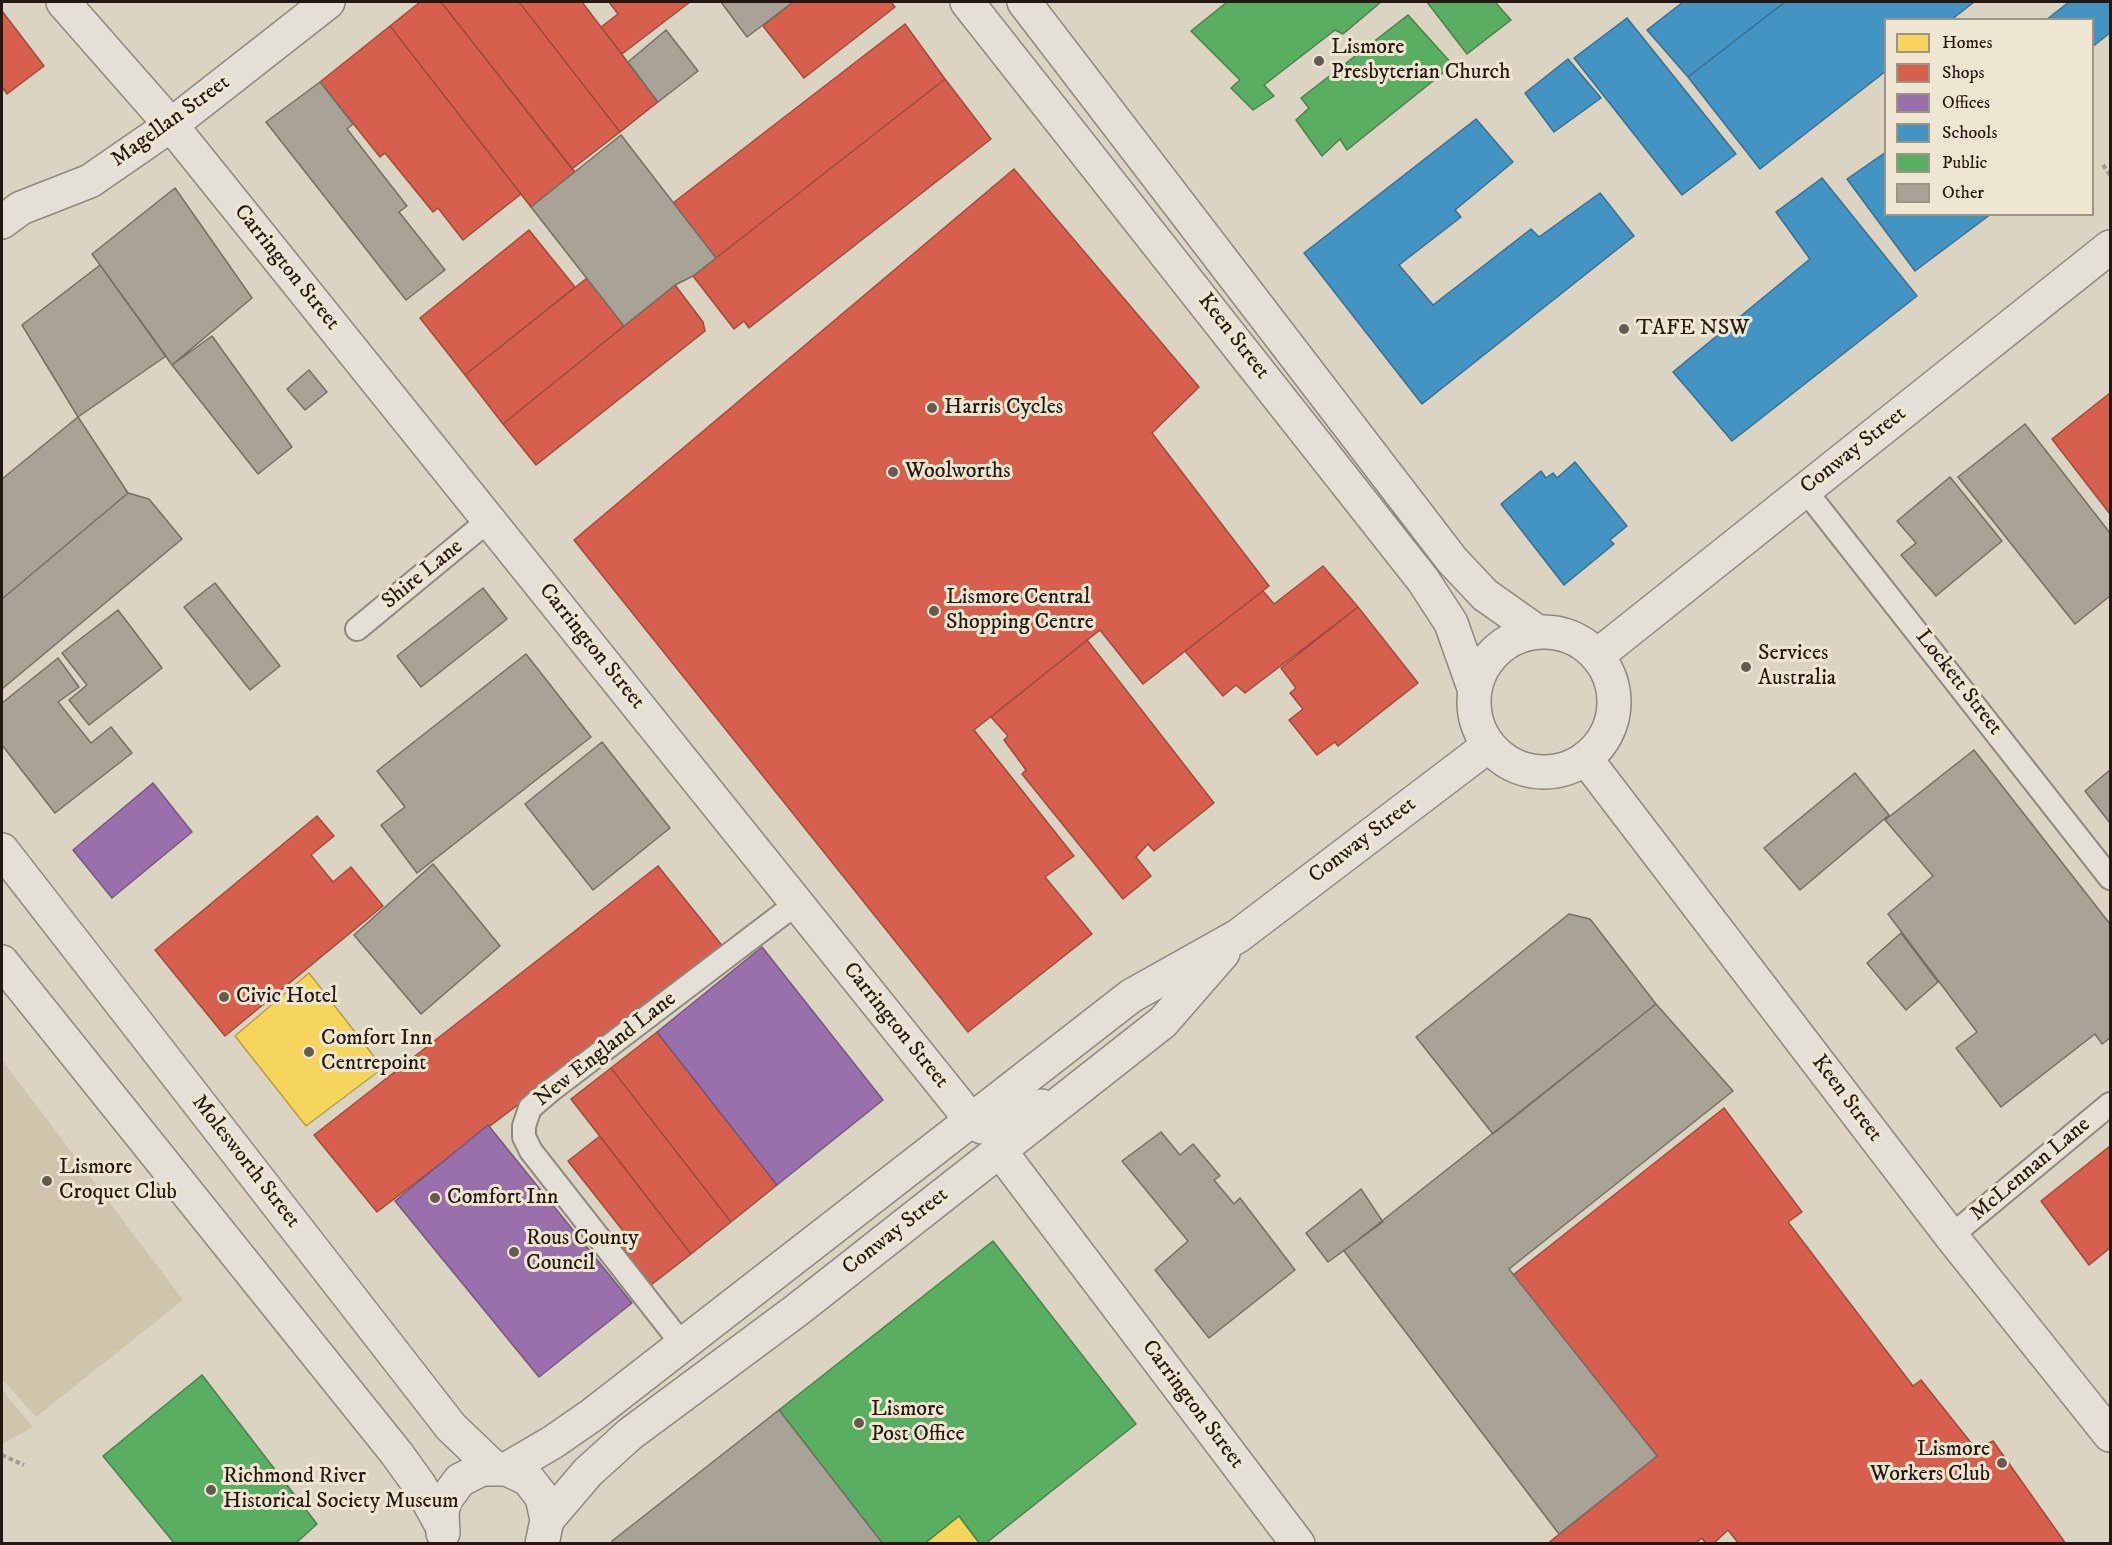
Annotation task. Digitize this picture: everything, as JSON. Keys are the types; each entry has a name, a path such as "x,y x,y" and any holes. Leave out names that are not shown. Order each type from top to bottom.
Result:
{"street":[{"name":"Carrington Street","path":"63,2 171,125 972,1121"},
{"name":"Magellan Street","path":"2,222 21,208 90,181 171,125 328,2"},
{"name":"Keen Street","path":"967,2 1423,580 1451,623 1474,688"},
{"name":"Keen Street","path":"1024,2 1452,560 1485,594 1536,631"},
{"name":"Conway Street","path":"1598,655 2110,247"},
{"path":"1536,631 1559,632 1580,641 1598,655 1610,675 1615,698 1612,721 1602,742 1586,759 1567,769 1545,773 1523,770 1504,761 1488,746 1478,728 1473,708 1474,688 1482,666 1496,649 1515,637 1536,631"},
{"name":"Conway Street","path":"444,1534 445,1500 451,1489 470,1473 501,1468 575,1427 1131,996 1238,936 1488,746"},
{"name":"Keen Street","path":"1586,759 1951,1236 2110,1435"},
{"name":"Molesworth Street","path":"2,850 451,1427 501,1468 528,1479 536,1488 546,1509 544,1532"},
{"name":"Conway Street","path":"544,1532 588,1472 630,1434 797,1310 1163,1022 1238,936"},
{"path":"2,962 397,1454 420,1486 444,1534"},
{"path":"972,1121 982,1127 993,1129 1019,1121 1163,1022"},
{"name":"Carrington Street","path":"1000,1151 1298,1544"}],"lane":[{"name":"Lockett Street","path":"1805,490 2110,878"},
{"name":"Shire Lane","path":"357,629 489,520"},
{"name":"New England Lane","path":"682,1344 531,1151 524,1137 524,1126 530,1108 550,1091 797,903"},
{"name":"McLennan Lane","path":"1951,1236 2110,1104"}],"path":[{"path":"2103,165 2110,175"},
{"path":"2,1455 24,1466"}],"shaded area":[{"name":"Lismore Croquet Club","path":"3,1061 183,1300 36,1417 2,1379"},
{"path":"2,1390 33,1427 2,1444"}],"building: Homes":[{"name":"Comfort Inn Centrepoint","path":"309,973 383,1068 306,1126 235,1036"},
{"path":"959,1516 980,1544 924,1544"}],"building: Shops":[{"path":"420,2 441,2 575,172 531,207 390,26"},
{"path":"441,2 519,2 620,132 572,169"},
{"path":"519,2 582,2 658,102 620,132"},
{"path":"609,2 690,2 622,54 601,27 618,14"},
{"path":"793,2 891,2 895,7 804,78 763,26"},
{"path":"2,11 44,66 7,94 2,87"},
{"path":"905,24 945,79 716,258 673,203"},
{"path":"390,26 521,194 463,240 438,208 433,212 385,153 380,157 320,82"},
{"path":"945,79 991,139 749,328 744,321 734,329 693,276"},
{"name":"Lismore Central Shopping Centre","path":"1014,169 1199,387 1152,433 1269,586 1143,684 1100,630 974,730 1074,856 1045,877 1092,934 968,1032 574,540"},
{"path":"529,230 575,287 465,375 420,318"},
{"path":"587,278 624,326 503,424 465,375"},
{"path":"675,285 703,322 705,331 536,465 503,424"},
{"path":"2110,393 2110,514 2052,439"},
{"path":"1323,566 1358,607 1245,693 1236,685 1223,696 1185,651 1263,591 1274,604"},
{"path":"1358,607 1418,683 1338,746 1335,742 1317,755 1289,720 1303,709 1290,693 1296,688 1281,668"},
{"path":"1087,640 1214,803 1154,851 1148,844 1136,857 1151,876 1123,899 1022,774 1026,770 1004,740 1008,736 991,717"},
{"path":"317,816 334,836 311,855 333,882 351,867 383,906 225,1036 155,950"},
{"path":"658,866 724,948 377,1212 314,1135"},
{"path":"657,1032 777,1185 731,1222 611,1068"},
{"path":"611,1068 731,1222 691,1254 571,1099"},
{"path":"1724,1108 1802,1212 1788,1222 1913,1386 1921,1380 1976,1449 1993,1441 2066,1544 1739,1544 1728,1530 1713,1544 1706,1544 1702,1538 1695,1544 1547,1544 1657,1456 1513,1275"},
{"path":"600,1136 691,1254 651,1285 615,1239 624,1232 568,1161"},
{"path":"2110,1146 2110,1248 2089,1265 2041,1201"}],"building: Offices":[{"path":"153,783 192,832 112,898 73,850"},
{"path":"762,947 883,1100 777,1185 657,1032"},
{"name":"Rous County Council","path":"488,1125 632,1303 539,1377 395,1201"}],"building: Schools":[{"path":"1683,2 1785,2 1688,77 1647,30"},
{"path":"1785,2 1974,2 1954,18 1884,18 1884,73 1760,169 1688,77"},
{"path":"2069,2 2110,2 2110,33 2094,45 2094,18 2049,18"},
{"path":"1627,18 1736,154 1682,195 1574,58"},
{"path":"1568,59 1601,98 1554,132 1525,93"},
{"path":"1476,119 1513,162 1455,210 1461,217 1399,265 1433,305 1531,229 1539,237 1600,193 1634,236 1422,404 1304,253"},
{"path":"1884,153 1884,216 1988,216 1915,271 1847,179"},
{"path":"1822,178 1917,296 1732,441 1673,372 1810,259 1776,212"},
{"path":"1575,462 1627,526 1610,540 1614,544 1564,585 1501,504 1541,471 1546,478 1553,473 1557,478"}],"building: Public":[{"path":"1227,2 1381,2 1343,34 1335,30 1264,85 1274,96 1253,110 1231,88 1240,80 1191,31"},
{"path":"1427,2 1495,2 1511,20 1467,54"},
{"path":"1408,15 1453,65 1347,150 1340,139 1322,156 1296,120 1309,108 1301,98"},
{"path":"993,1241 1136,1424 985,1544 980,1544 959,1516 924,1544 883,1544 779,1410"},
{"name":"Richmond River Historical Society Museum","path":"202,1375 317,1524 295,1544 175,1544 103,1456"}],"building: Other":[{"path":"721,2 793,2 747,37"},
{"path":"666,30 698,71 658,102 628,62"},
{"path":"320,82 353,124 347,129 407,206 399,212 445,270 406,300 266,122"},
{"path":"621,135 716,258 693,276 675,285 624,326 531,207"},
{"path":"175,188 252,298 172,365 92,254"},
{"path":"100,265 166,356 78,417 22,325"},
{"path":"212,336 292,447 258,474 172,365"},
{"path":"309,370 327,392 305,410 287,389"},
{"path":"78,417 128,493 2,599 2,479"},
{"path":"2025,424 2110,533 2110,596 2075,624 1958,477"},
{"path":"1950,477 2002,541 1936,596 1901,555 1916,543 1897,521"},
{"path":"128,493 149,499 182,539 2,689 2,599"},
{"path":"215,583 280,666 250,690 184,607"},
{"path":"483,588 507,619 421,687 397,656"},
{"path":"118,610 162,668 89,725 69,700 87,685 62,653"},
{"path":"526,654 591,737 417,873 381,825 405,807 377,771"},
{"path":"58,658 79,687 58,702 91,743 111,727 132,753 55,813 2,745 2,703"},
{"path":"602,742 670,828 593,890 525,804"},
{"path":"1974,750 2110,924 2110,1038 2102,1044 2095,1034 2001,1107 1956,1048 1977,1032 1888,914 1933,876 1885,820"},
{"path":"2110,770 2110,823 2085,791"},
{"path":"1855,773 1889,815 1800,890 1764,848"},
{"path":"433,864 500,946 421,1014 354,935"},
{"path":"1569,914 1590,919 1656,1004 1493,1134 1416,1037"},
{"path":"1901,933 1938,982 1906,1010 1867,963"},
{"path":"1656,1004 1733,1091 1509,1269 1657,1456 1559,1534 1344,1251"},
{"path":"1161,1132 1180,1155 1193,1144 1220,1176 1214,1180 1234,1204 1240,1198 1295,1270 1209,1338 1155,1270 1188,1241 1122,1161"},
{"path":"1361,1189 1383,1222 1328,1262 1306,1233"},
{"path":"779,1410 883,1544 613,1544 612,1541"}],"place":[{"name":"Lismore Presbyterian Church","path":"1319,61"},
{"name":"TAFE NSW","path":"1624,329"},
{"name":"Harris Cycles","path":"932,408"},
{"name":"Woolworths","path":"893,472"},
{"name":"Lismore Central Shopping Centre","path":"934,611"},
{"name":"Services Australia","path":"1746,667"},
{"name":"Civic Hotel","path":"224,997"},
{"name":"Comfort Inn Centrepoint","path":"309,1052"},
{"name":"Lismore Croquet Club","path":"47,1181"},
{"name":"Comfort Inn","path":"435,1198"},
{"name":"Rous County Council","path":"514,1252"},
{"name":"Lismore Post Office","path":"859,1423"},
{"name":"Lismore Workers Club","path":"2002,1463"},
{"name":"Richmond River Historical Society Museum","path":"211,1490"}]}
